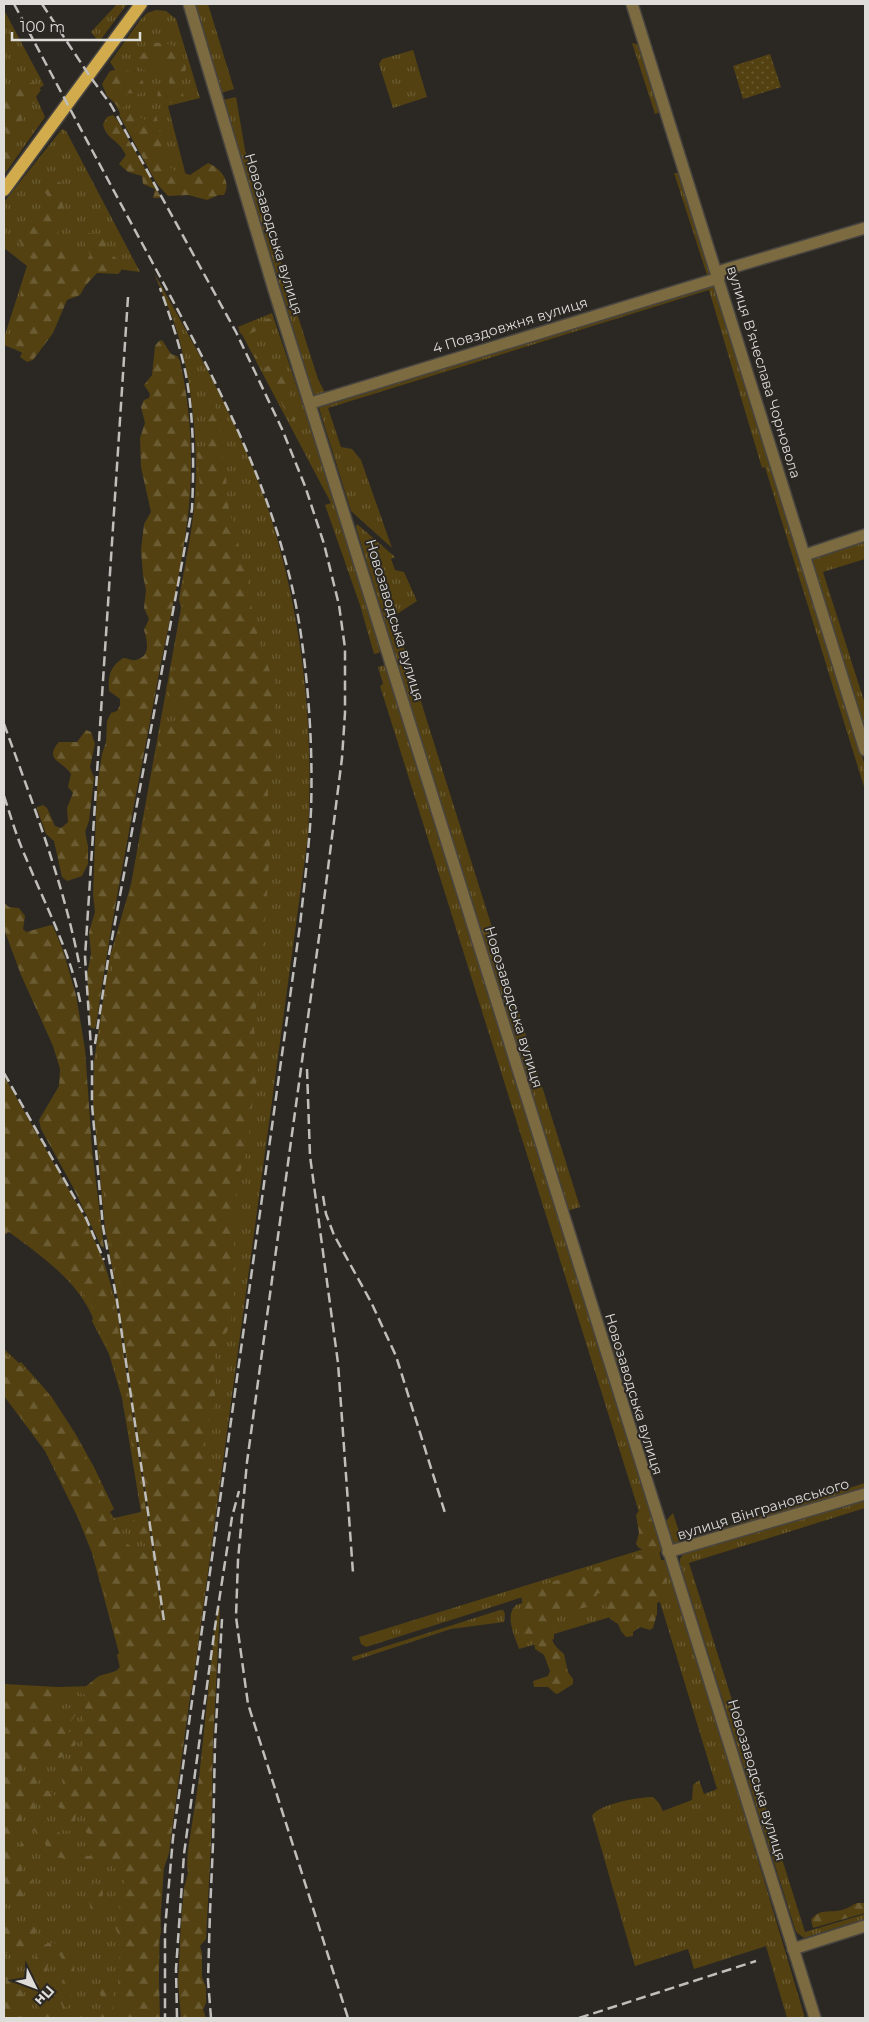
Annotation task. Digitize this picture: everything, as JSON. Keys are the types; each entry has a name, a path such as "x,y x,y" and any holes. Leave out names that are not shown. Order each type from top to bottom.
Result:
{"main road":[{"path":"4,190 141,4"}],"street":[{"name":"Новозаводська вулиця","path":"189,4 274,290 311,403 668,1552 682,1589 814,2018"},
{"name":"вулиця Вʼячеслава Чорновола","path":"632,4 865,750"},
{"name":"4 Повздовжня вулиця","path":"311,403 865,228"},
{"path":"805,554 865,535"},
{"name":"вулиця Вінграновського","path":"668,1552 865,1494"},
{"path":"794,1949 865,1926"}],"green space":[{"path":"117,4 127,4 99,42 91,32"},
{"path":"193,4 208,4 234,89 221,93"},
{"path":"4,10 44,85 34,92 45,117 4,175"},
{"path":"156,10 166,11 176,19 200,98 168,106 186,176 162,189 110,95 122,79 110,62 141,19 147,13"},
{"path":"152,43 171,45 183,57 186,70 179,76 179,85 184,97 183,100 166,104 157,99 158,91 170,85 164,62 156,60 150,71 143,70 137,63 136,61"},
{"path":"632,43 640,45 661,112 655,114"},
{"path":"413,50 427,97 393,108 379,64 382,59"},
{"path":"770,54 781,87 743,99 733,66"},
{"path":"118,69 129,71 143,81 144,90 140,94 127,93 124,101 127,105 121,109 107,96 102,84 110,71"},
{"path":"34,82 41,90 36,97 35,103 24,106 16,147 13,155 4,166 4,142 8,135 5,130 6,101 16,90"},
{"path":"236,97 245,150 318,379 325,393 707,275 674,173 679,173 713,275 316,397 314,396 223,100"},
{"path":"150,108 156,115 165,154 171,167 177,172 190,175 208,163 212,165 217,168 226,180 227,185 224,195 207,200 188,195 168,196 157,184 119,115 126,109 149,122 151,117 148,110"},
{"path":"113,115 161,197 153,198 155,189 143,184 142,176 128,172 119,164 126,155 121,146 107,133 103,124 107,117"},
{"path":"62,129 66,131 140,272 79,264 21,352 4,345 4,338 27,266 4,248 4,202"},
{"path":"54,179 66,186 58,234 63,246 78,252 87,260 90,255 85,246 85,236 88,233 103,236 106,240 107,251 121,262 121,271 118,274 97,273 85,286 80,295 67,300 53,333 33,360 27,362 20,357 22,353 5,342 11,336 11,327 32,259 23,252 22,244 13,235 18,224 34,220 36,216 51,208 51,200 42,189 50,180"},
{"path":"154,273 203,361 247,452 270,515 281,554 291,594 304,674 309,754 308,836 192,1690 164,1868 160,1924 158,2018 4,2018 4,1684 57,1687 96,1686 120,1668 117,1655 119,1653 92,1553 78,1518 45,1451 4,1396 4,1349 19,1363 21,1362 51,1396 94,1467 114,1509 110,1512 114,1518 141,1512 122,1398 109,1354 92,1321 93,1318 86,1304 68,1280 9,1232 4,1235 4,1076 85,1218 104,1262 116,1302 164,1621 118,1301 105,1228 93,1104 94,1061 109,960 131,884 181,608 179,599 196,485 195,437 190,388 180,341"},
{"path":"710,283 719,287 865,766 865,790 765,467 762,468 709,290 328,408 341,447 352,449 361,460 392,548 351,511 319,408 320,404"},
{"path":"272,313 335,500 381,649 379,653 374,654 360,605 325,505 331,503 238,327"},
{"path":"267,318 273,320 275,325 270,331 258,330 245,336 240,333 239,330 244,325 260,325"},
{"path":"162,340 171,354 177,356 180,361 184,379 191,457 190,496 179,573 126,847 94,1029 90,1027 87,975 91,954 89,932 95,912 93,895 97,786 102,754 106,742 107,721 111,713 117,711 120,705 120,699 109,691 111,672 115,665 123,658 134,660 140,658 144,655 147,648 144,630 149,619 144,608 146,590 141,550 144,524 151,512 141,467 140,438 145,423 141,407 144,400 149,398 150,394 144,385 152,375 155,346"},
{"path":"257,353 261,356 259,362 262,366 266,367 273,362 278,363 283,368 296,426 293,426 273,386 254,356"},
{"path":"207,401 212,401 215,404 222,441 223,465 226,473 227,500 245,568 254,621 263,653 276,687 273,728 277,750 275,770 268,789 268,800 272,813 267,894 254,1030 258,1048 258,1072 250,1119 249,1144 238,1178 233,1263 234,1294 231,1324 216,1351 214,1406 202,1439 203,1455 207,1465 219,1479 169,1853 162,1874 161,1932 158,1946 160,2018 119,2018 121,2007 118,1981 120,1947 119,1936 114,1925 120,1912 117,1897 123,1887 125,1876 108,1863 88,1864 79,1859 78,1848 81,1847 87,1856 90,1856 95,1845 94,1838 83,1830 86,1815 85,1809 78,1811 74,1828 68,1832 60,1826 60,1823 66,1816 62,1810 58,1807 46,1805 38,1798 44,1790 50,1791 58,1799 67,1798 67,1790 62,1780 69,1759 82,1772 84,1769 80,1763 85,1724 83,1714 87,1702 95,1698 92,1695 81,1694 81,1690 99,1676 116,1671 121,1666 121,1655 93,1553 82,1523 46,1450 4,1394 4,1354 27,1371 52,1401 86,1457 107,1500 110,1516 114,1520 120,1521 124,1540 130,1546 149,1557 152,1562 161,1622 164,1624 166,1620 129,1374 119,1277 107,1227 94,1095 105,990 115,964 113,953 116,938 134,878 160,733 162,727 180,718 180,714 172,701 169,691 170,677 175,669 175,652 183,607 182,593 200,487 197,453 205,447 206,443 200,438 207,431 208,427"},
{"path":"357,524 395,557 391,559 395,570 404,572 417,601 394,616 580,1207 570,1210 564,1207 356,527"},
{"path":"865,539 865,559 823,572 865,704 865,737 811,560 813,557"},
{"path":"385,665 662,1550 658,1554 366,1647 361,1644 359,1637 650,1547 380,686 383,684 378,667"},
{"path":"86,730 91,732 95,744 90,767 94,778 89,821 85,832 88,846 88,864 82,876 67,881 62,877 54,841 46,834 37,807 43,805 47,808 55,826 61,828 68,822 67,808 73,793 68,787 71,774 56,760 53,753 59,742 77,742"},
{"path":"4,903 9,907 19,908 25,916 23,929 26,932 53,926 63,950 76,995 85,1049 92,1149 104,1248 101,1246 73,1187 41,1129 39,1120 59,1086 60,1069 53,1046 21,975 4,929"},
{"path":"4,1084 15,1097 84,1218 103,1265 114,1303 151,1550 133,1532 131,1524 136,1516 142,1512 129,1429 116,1372 95,1322 91,1304 78,1287 46,1260 44,1256 12,1230 4,1233"},
{"path":"614,1324 636,1390 628,1387 623,1371 617,1369 610,1351 617,1343 612,1327"},
{"path":"865,1483 865,1490 677,1547 671,1544 665,1522 673,1513 682,1541"},
{"path":"865,1498 865,1508 689,1563 805,1932 865,1914 865,1919 804,1938 796,1932 680,1559 685,1552"},
{"path":"640,1509 648,1511 667,1581 657,1594 657,1614 653,1628 650,1630 640,1627 633,1632 633,1636 626,1637 618,1624 610,1619 605,1595 599,1593 595,1603 591,1606 556,1615 554,1619 556,1626 551,1633 552,1640 564,1654 573,1684 556,1694 548,1687 534,1687 533,1681 548,1676 550,1671 544,1655 535,1649 534,1641 532,1640 525,1645 521,1644 519,1640 523,1616 521,1595 527,1590 617,1561 622,1562 636,1555 646,1555 647,1551 639,1548 636,1544 639,1533 636,1515"},
{"path":"666,1560 672,1570 805,2018 787,2018 766,1946 694,1969 688,1949 635,1966 592,1816 602,1808 647,1797 653,1797 663,1811 692,1800 693,1785 699,1780 704,1794 717,1789 660,1602 554,1634 554,1639 519,1649 513,1632 511,1615 516,1605"},
{"path":"220,1608 206,1939 200,1946 202,1953 202,1977 206,1987 206,2003 203,2010 206,2018 181,2018 178,1983 184,1888 188,1873 188,1850 199,1778 215,1626 218,1609"},
{"path":"503,1610 505,1614 504,1622 451,1629 353,1661 352,1657"},
{"path":"4,1686 62,1688 62,1692 54,1701 58,1711 58,1721 60,1722 63,1721 70,1707 76,1710 76,1714 68,1728 76,1744 70,1752 60,1758 46,1756 34,1761 26,1761 24,1765 22,1771 24,1778 29,1779 37,1774 41,1776 41,1779 26,1793 27,1796 33,1798 37,1813 22,1817 17,1834 12,1839 8,1836 4,1837"},
{"path":"41,1820 49,1823 47,1830 50,1835 57,1831 61,1835 66,1851 74,1858 73,1865 70,1866 63,1858 52,1857 49,1853 42,1837 33,1830 37,1821"},
{"path":"28,1838 33,1839 36,1845 25,1854 21,1872 34,1881 25,1889 22,1905 20,1906 12,1904 4,1886 4,1843 10,1846 19,1846"},
{"path":"94,1883 101,1886 103,1893 100,1915 97,1917 92,1916 87,1890 90,1884"},
{"path":"857,1903 865,1903 865,1913 813,1928 811,1920 814,1916 825,1912 838,1911"},
{"path":"10,1909 14,1921 12,1929 4,1938 4,1910"},
{"path":"21,1924 31,1924 37,1928 31,1947 25,1953 4,1953 4,1947 15,1941 17,1936 16,1929"},
{"path":"49,1943 66,1944 72,1950 74,1958 72,1991 65,2009 61,2003 64,1963 60,1955 51,1959 47,1968 50,2011 56,2017 64,2018 40,2018 34,1965 36,1956 41,1948"},
{"path":"4,1960 21,1975 15,1985 23,1992 25,2011 15,2012 14,2014 23,2018 4,2018 4,1986 7,1982 4,1974"},
{"path":"103,1987 109,1989 114,1995 113,2018 100,2018 104,2008 99,1990"}],"railway":[{"path":"14,4 197,347 241,437 277,530 290,578 300,628 308,696 311,788 305,882 173,1838 165,1929 165,2018"},
{"path":"42,4 111,105 236,332 282,429 305,486 324,544 339,605 345,648 345,713 342,758 247,1462 238,1560 236,1617 248,1704 348,2018"},
{"path":"95,1044 108,960 192,509 193,442 189,391 178,342 160,288"},
{"path":"128,297 85,957 92,1063 92,1105 103,1227 117,1301 164,1621"},
{"path":"4,724 57,875 80,968"},
{"path":"4,796 23,850 71,967 81,1006"},
{"path":"307,1069 310,1156 338,1363 353,1573"},
{"path":"4,1073 86,1218 104,1260"},
{"path":"323,1196 326,1214 334,1235 371,1302 396,1356 446,1516"},
{"path":"177,2018 176,1969 184,1854 215,1627 232,1517 239,1491"},
{"path":"211,2018 208,1980 215,1743 222,1619"},
{"path":"579,2018 756,1961"}]}
